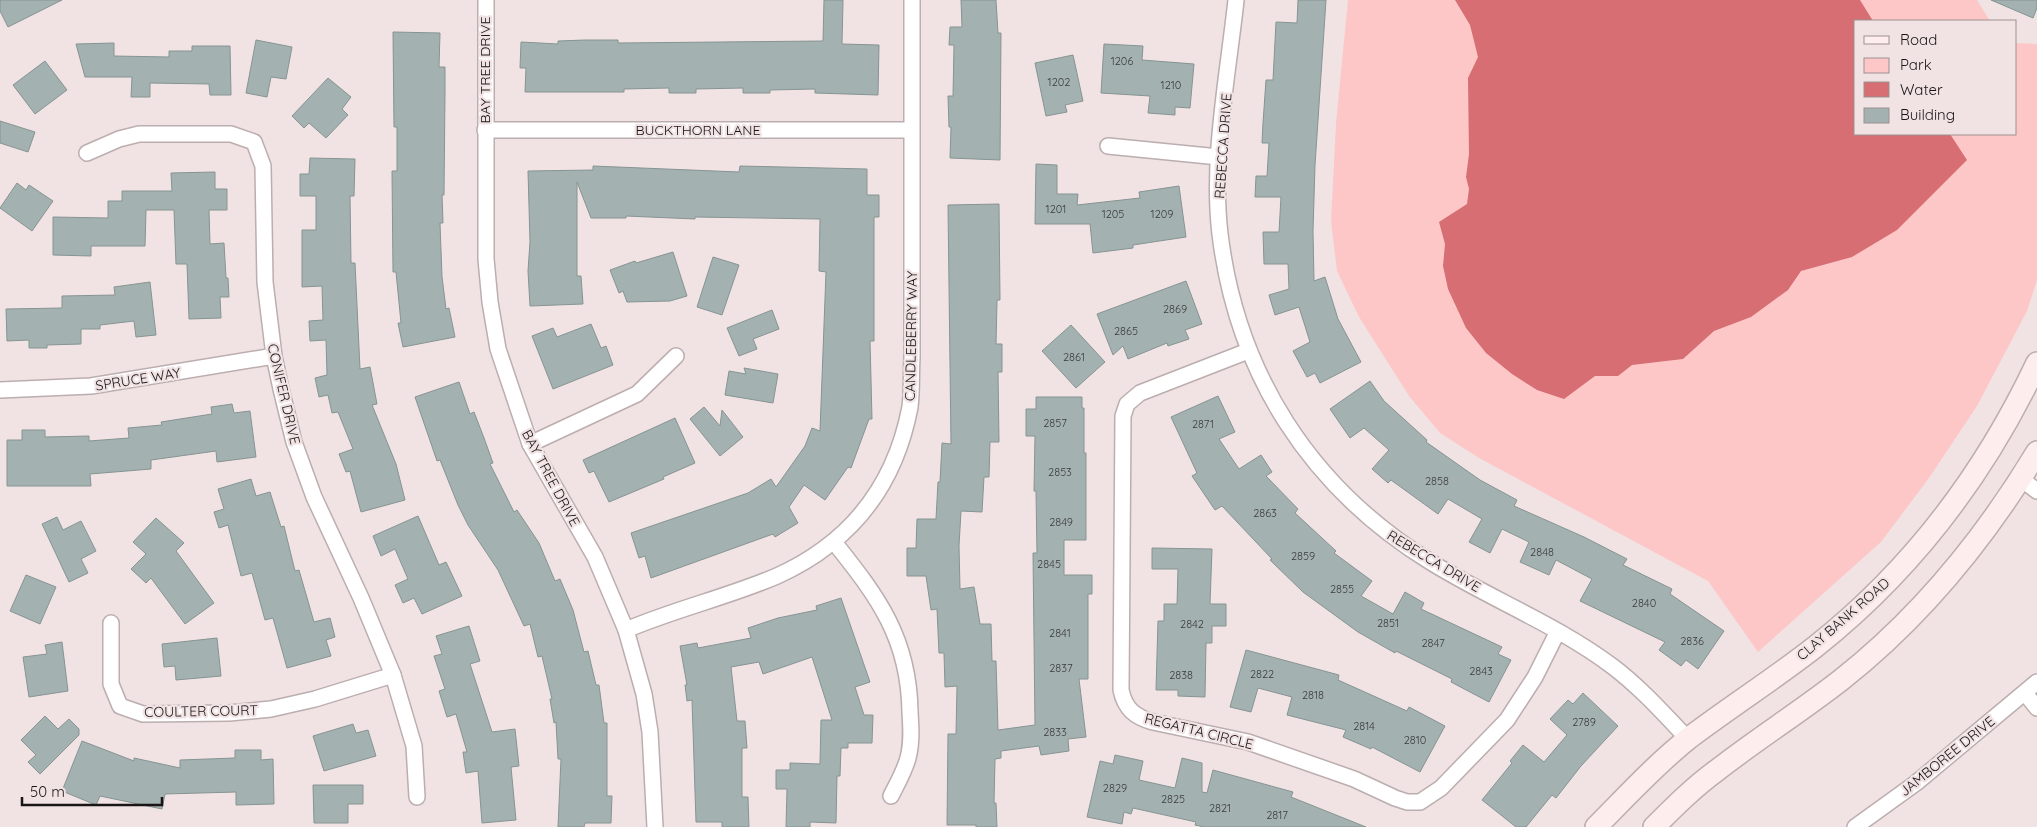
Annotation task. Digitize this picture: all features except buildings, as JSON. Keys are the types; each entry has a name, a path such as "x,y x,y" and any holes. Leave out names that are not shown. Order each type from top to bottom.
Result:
{"street":[{"name":"BAY TREE DRIVE","path":"486,0 486,259 490,302 498,349 530,444 595,557 626,630 644,694 650,732 653,757 655,827"},
{"name":"CANDLEBERRY WAY","path":"626,630 775,577 805,562 834,542 857,520 880,491 899,449 910,406 912,338 912,0"},
{"name":"REBECCA DRIVE","path":"1236,0 1219,157 1220,233 1231,291 1248,350 1281,416 1304,450 1330,482 1388,534 1430,562 1558,632 1613,666 1688,739"},
{"name":"BUCKTHORN LANE","path":"485,130 911,130"},
{"name":"CONIFER DRIVE","path":"87,153 119,139 139,134 231,134 254,142 263,166 265,282 274,356 294,442 314,498 361,598 393,675 414,746 417,797"},
{"path":"1108,146 1219,157"},
{"name":"REGATTA CIRCLE","path":"1248,350 1140,393 1127,404 1123,416 1121,690 1123,701 1130,710 1140,718 1153,722 1248,742 1354,779 1395,798 1407,802 1420,802 1441,788 1507,720 1536,677 1558,632"},
{"name":"SPRUCE WAY","path":"0,390 91,386 274,356"},
{"path":"530,444 638,394 676,356"},
{"name":"CLAY BANK ROAD","path":"1596,827 1647,775 1688,739 1815,646 1865,603 1910,557 1980,468 2002,432 2037,363"},
{"path":"1654,827 1714,772 1842,679 1894,633 1941,585 2029,485 2036,457"},
{"path":"834,542 878,599 896,633 906,666 910,706 908,758 891,796"},
{"name":"COULTER COURT","path":"111,623 111,684 120,706 143,714 229,713 271,709 315,699 393,675"},
{"name":"JAMBOREE DRIVE","path":"1855,827 1916,783 2037,682"},
{"path":"2025,693 2037,708"}],"green space":[{"path":"1348,0 1977,0 1989,20 1854,20 1854,135 2017,135 2017,43 2037,44 2037,280 2027,311 1977,406 1929,478 1881,542 1758,652 1708,581 1479,458 1440,433 1409,396 1359,317 1337,271 1331,221 1336,123"}],"water":[{"path":"1455,0 1860,0 1872,20 1854,20 1854,135 1951,135 1967,160 1897,230 1852,257 1801,271 1788,290 1751,317 1714,331 1683,359 1632,365 1618,376 1595,376 1564,399 1537,390 1512,374 1486,353 1466,328 1448,289 1443,266 1445,244 1439,222 1467,204 1469,189 1466,177 1469,154 1468,78 1478,57 1470,25"}]}
